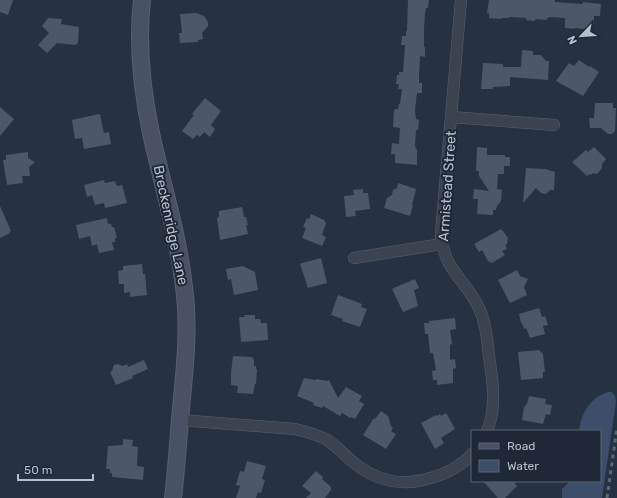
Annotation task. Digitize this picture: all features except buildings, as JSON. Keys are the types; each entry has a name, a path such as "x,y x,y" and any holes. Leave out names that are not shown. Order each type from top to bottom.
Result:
{"street":[{"name":"Breckenridge Lane","path":"142,0 140,37 146,102 151,131 180,257 185,288 187,354 173,498"},
{"name":"Armistead Street","path":"461,0 442,227 442,244 447,260 452,269 479,308 485,327 494,402 491,421 487,430"},
{"path":"451,117 554,125"},
{"path":"354,258 442,244"},
{"path":"180,420 295,429 307,432 327,440 339,449 351,462 370,474 392,481 415,482 436,477 455,468 471,455"}],"water":[{"path":"612,392 615,396 616,402 602,498 562,498 562,489 569,482 601,482 601,430 579,430 584,412 591,402 602,395"}],"railway":[{"path":"607,498 617,428"}]}
